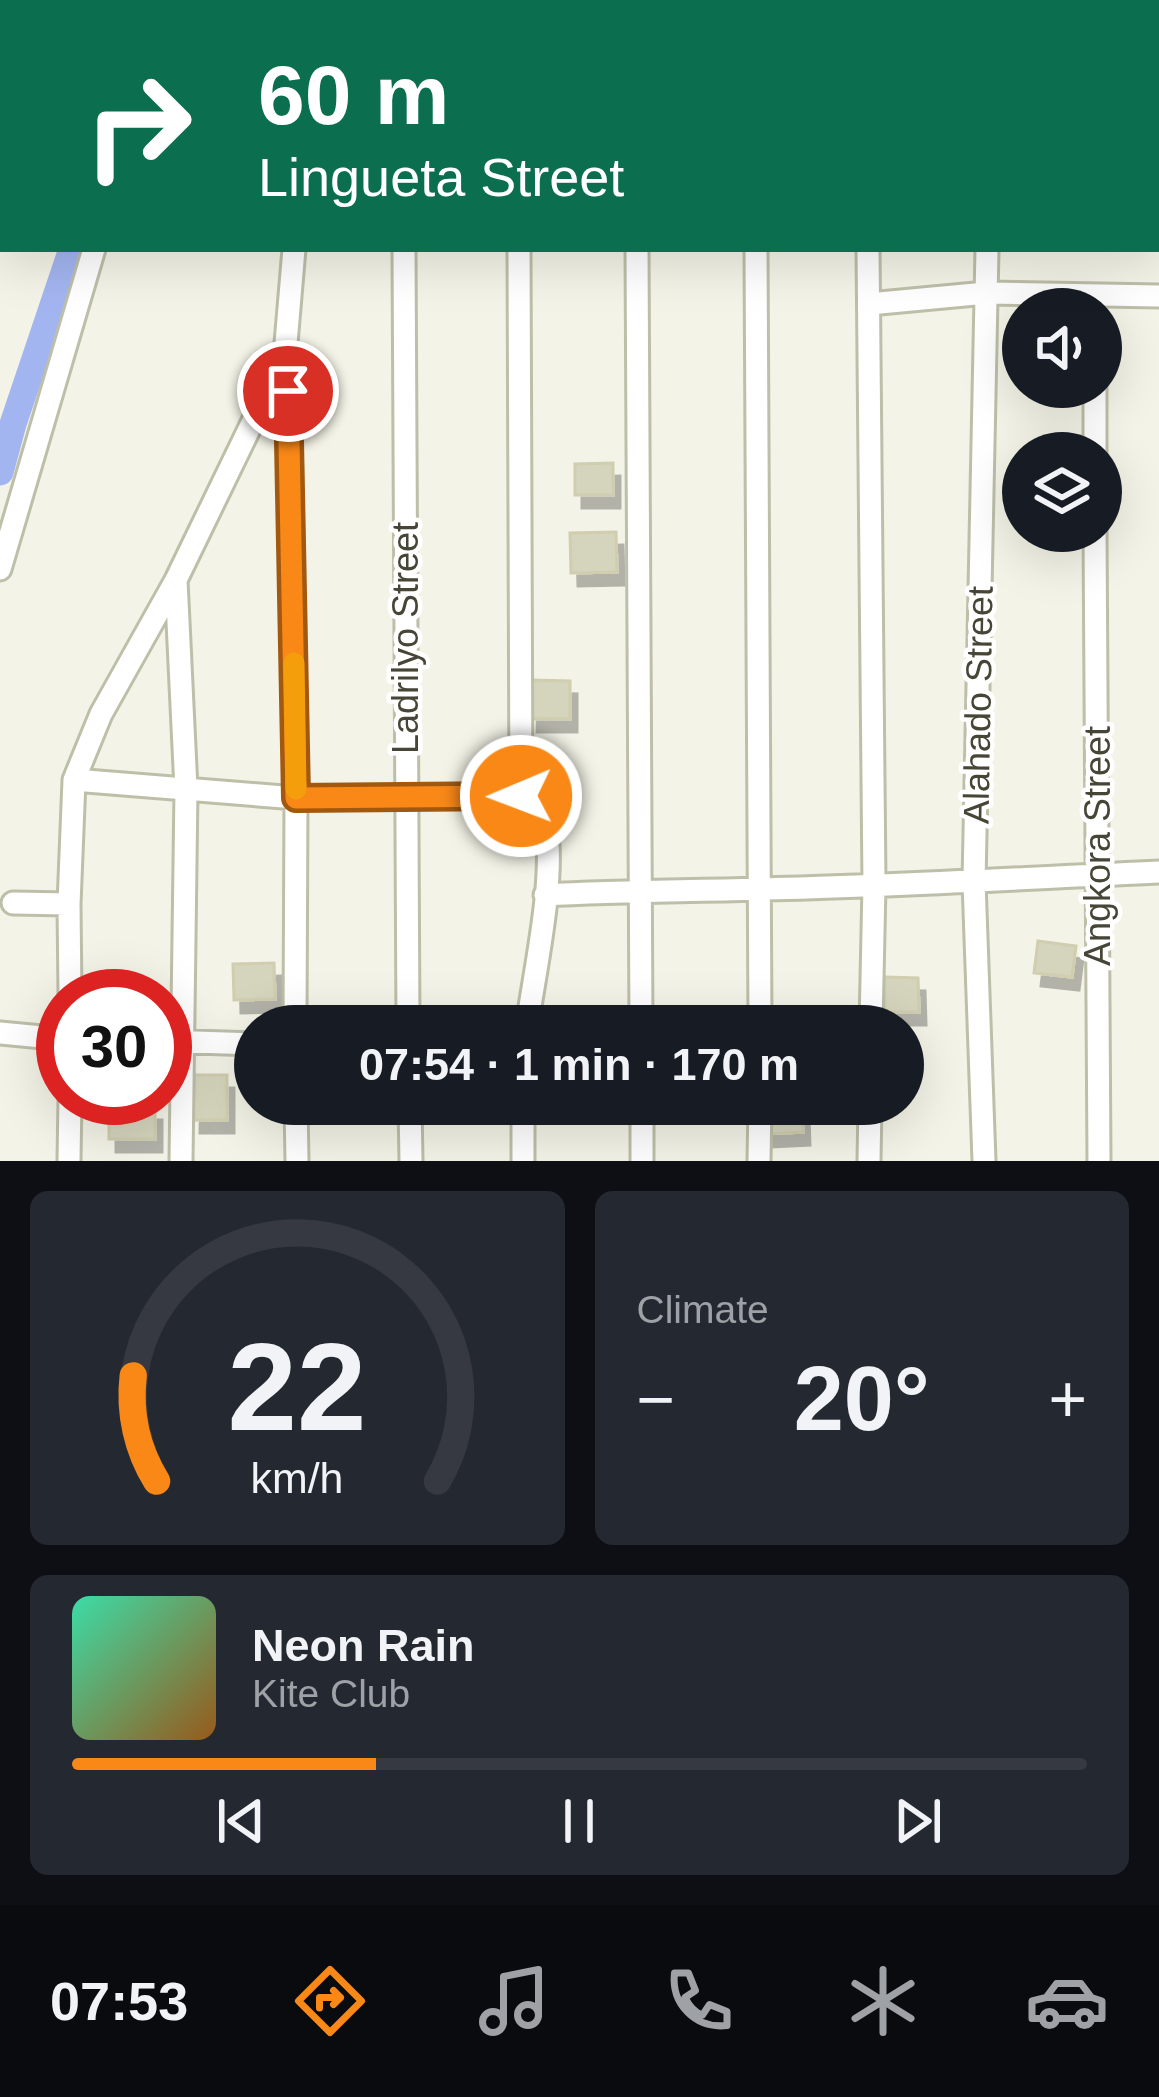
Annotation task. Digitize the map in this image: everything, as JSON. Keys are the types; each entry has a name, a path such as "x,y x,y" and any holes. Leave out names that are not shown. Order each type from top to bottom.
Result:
{"street":[{"path":"0,569 93,252"},
{"path":"294,252 285,355 291,450 295,1005"},
{"name":"Ladrilyo Street","path":"404,252 408,1005"},
{"path":"519,252 521,796"},
{"path":"637,252 641,1005"},
{"path":"755,252 760,1005"},
{"path":"868,252 872,1005"},
{"name":"Alahado Street","path":"983,1161 974,882 987,252"},
{"path":"869,304 1002,294"},
{"path":"1122,299 1159,296"},
{"path":"70,969 74,780 101,714 176,580 285,355"},
{"name":"Angkora Street","path":"1095,552 1099,1161"},
{"path":"176,580 186,789 177,969"},
{"path":"74,780 296,798 521,796 545,819 548,848 530,1005"},
{"path":"545,895 1159,872"},
{"path":"13,903 69,904"},
{"path":"0,1033 36,1037"},
{"path":"192,1042 234,1043"},
{"path":"69,1161 70,1125"},
{"path":"179,1125 181,1161"},
{"path":"296,1125 297,1161"},
{"path":"410,1125 411,1161"},
{"path":"523,1125 523,1161"},
{"path":"642,1125 642,1161"},
{"path":"759,1161 760,1125"},
{"path":"869,1161 870,1125"}],"building":[{"path":"613,463 613,495 575,495 575,464"},
{"path":"616,532 617,572 571,573 570,533"},
{"path":"531,680 570,681 570,719 530,719"},
{"path":"1038,941 1076,946 1072,977 1034,973"},
{"path":"274,963 275,999 234,1000 233,964"},
{"path":"884,977 918,978 919,1005 885,1005"},
{"path":"194,1075 227,1075 227,1120 193,1120"},
{"path":"109,1125 155,1125 155,1139 109,1139"},
{"path":"765,1125 803,1125 803,1132 765,1134"}],"waterway":[{"path":"0,472 71,252"}],"slow traffic":[{"path":"294,663 296,789"}],"route":[{"path":"288,391 296,798 521,796"}]}
